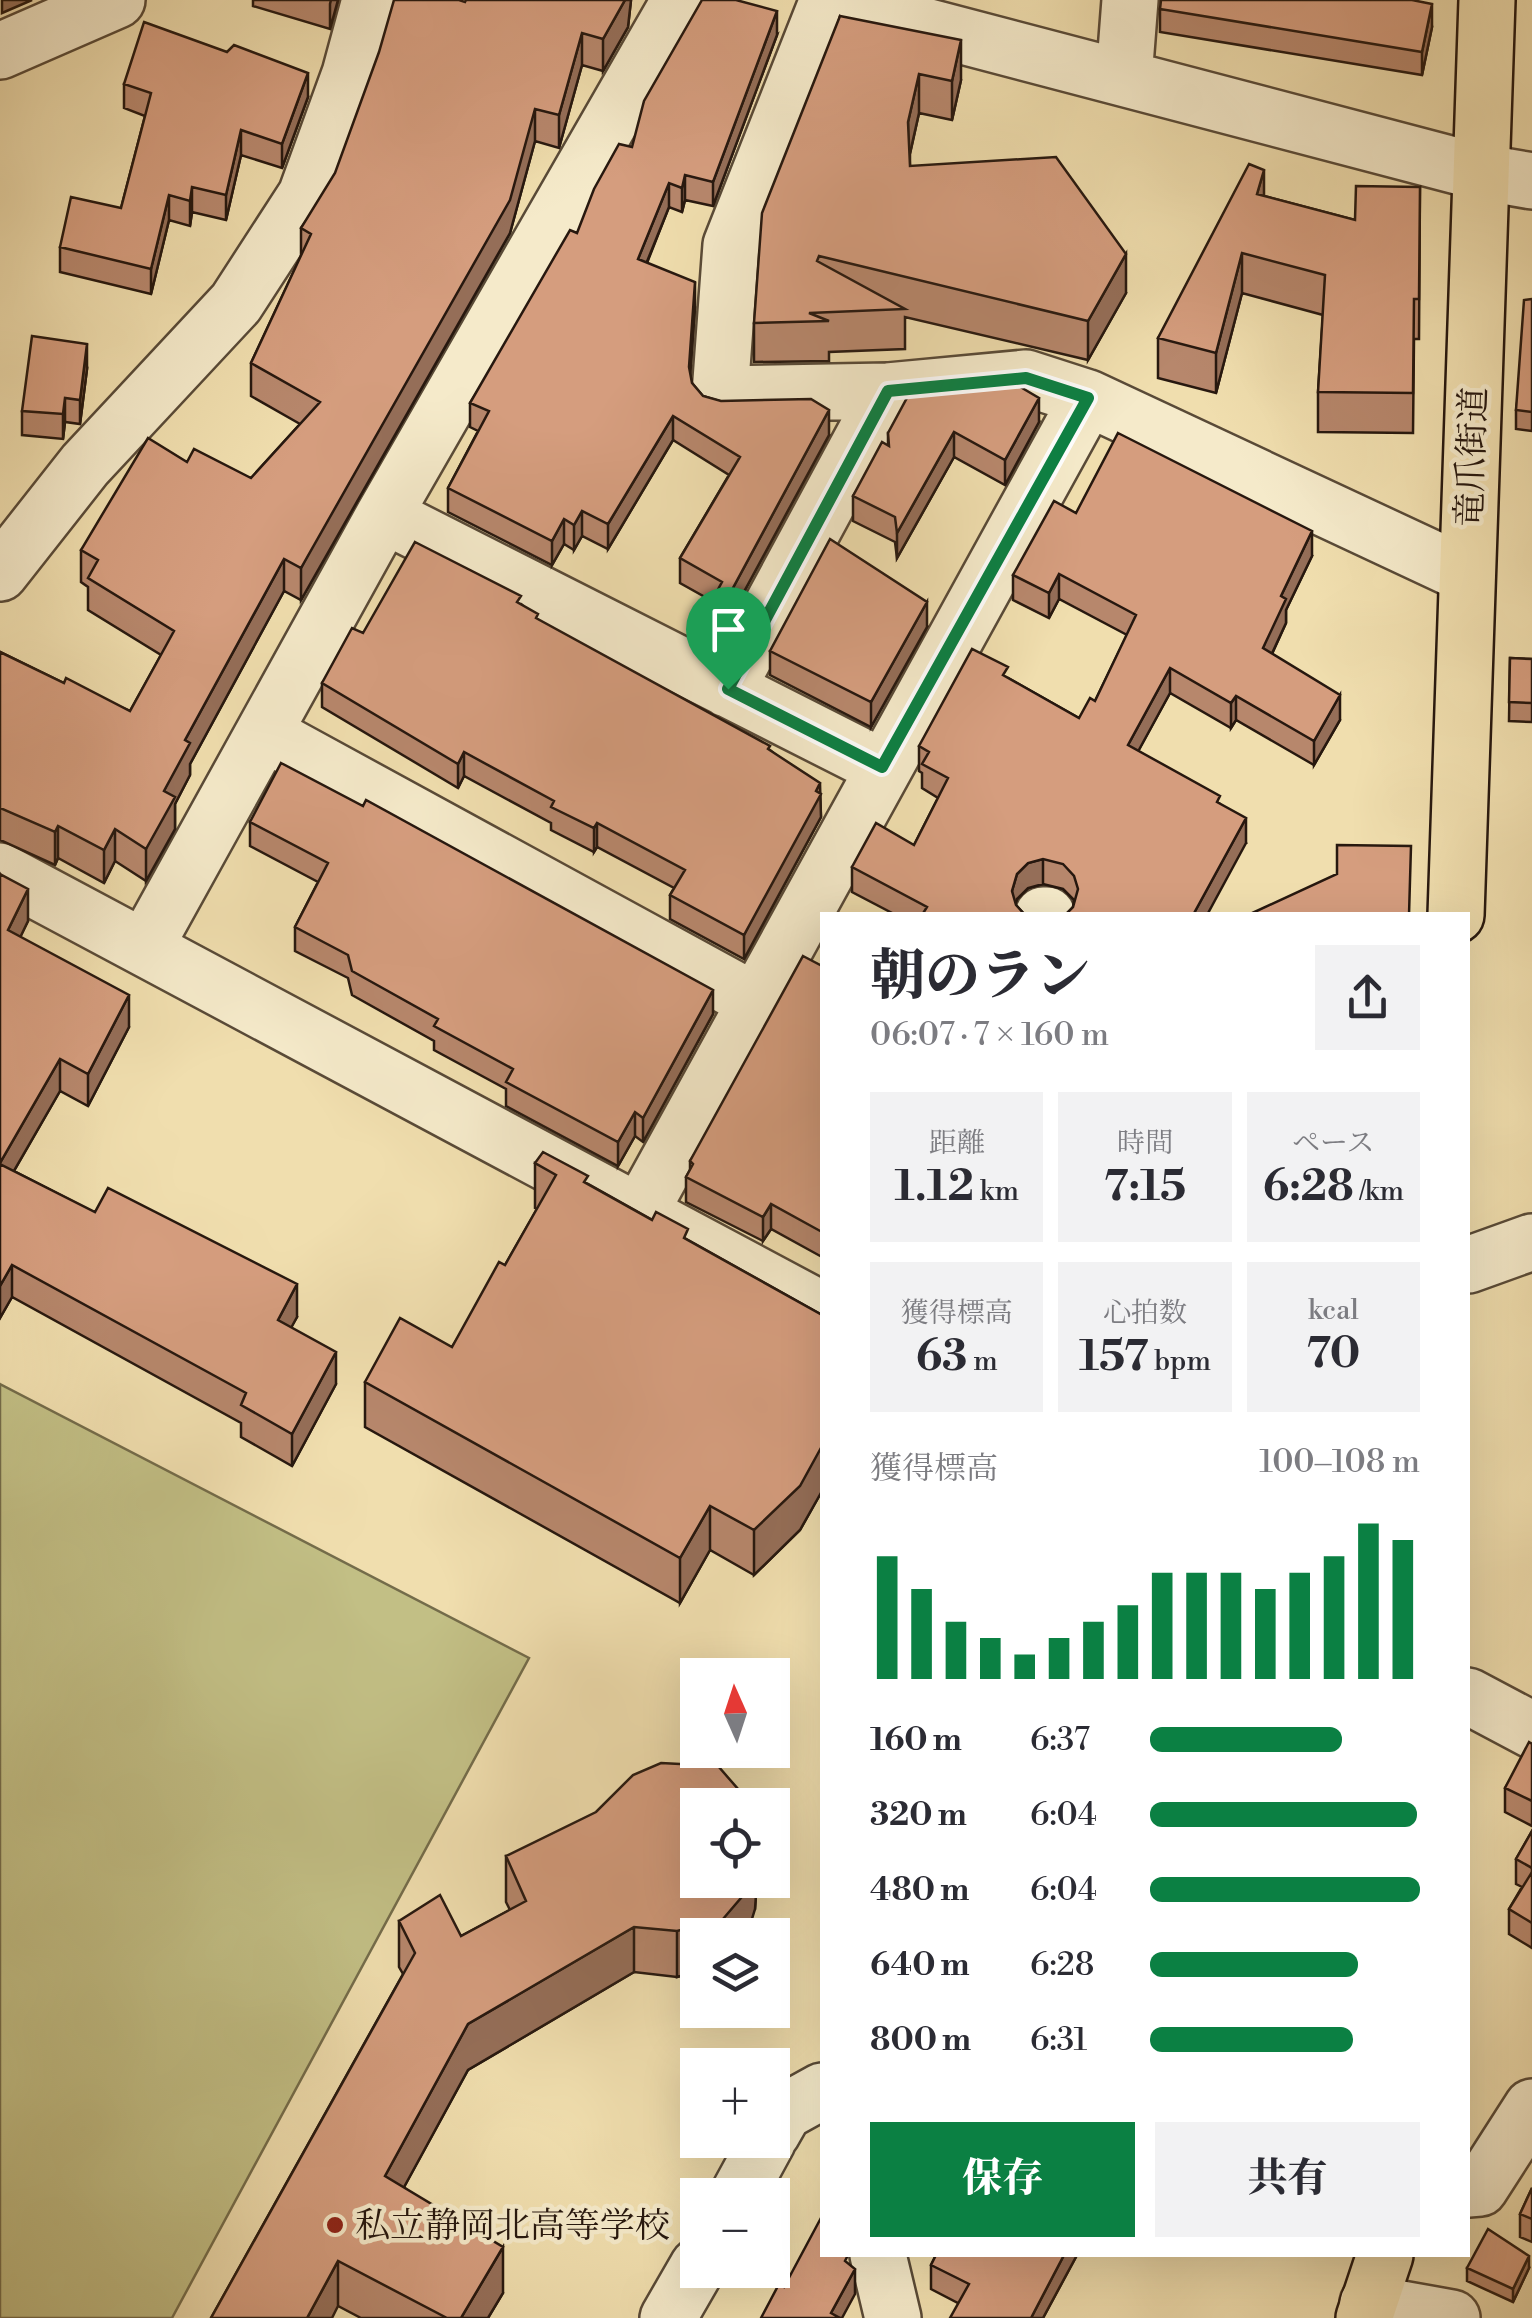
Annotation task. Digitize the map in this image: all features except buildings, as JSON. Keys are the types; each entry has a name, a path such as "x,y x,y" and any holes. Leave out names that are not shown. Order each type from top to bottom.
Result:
{"main road":[{"name":"竜爪街道","path":"1456,912 1467,575 1506,177 1487,0"}],"street":[{"path":"0,51 117,0"},
{"path":"0,573 85,465 236,303 296,211 306,195 350,74 370,0"},
{"path":"145,948 384,515 680,0"},
{"path":"1467,575 1088,398 1026,378 888,391 720,394 732,245 827,0 1506,177"},
{"path":"1124,78 1130,0"},
{"path":"728,689 888,391"},
{"path":"640,1212 1088,398"},
{"path":"384,515 882,767"},
{"path":"264,733 755,1001"},
{"path":"0,871 820,1309"},
{"path":"1470,1264 1532,1242"},
{"path":"1470,1697 1532,1730"},
{"path":"790,2109 820,2092"},
{"path":"1470,2189 1480,2188 1532,2107"},
{"path":"878,2257 893,2318"},
{"path":"668,2318 685,2288"},
{"path":"1372,2292 1452,2318"}],"shaded area":[{"path":"0,1384 529,1658 172,2318 0,2318"}],"place":[{"name":"私立静岡北高等学校","path":"335,2225"}],"route":[{"path":"1026,378 1088,398 882,767 728,689 888,391 1026,378"}]}
